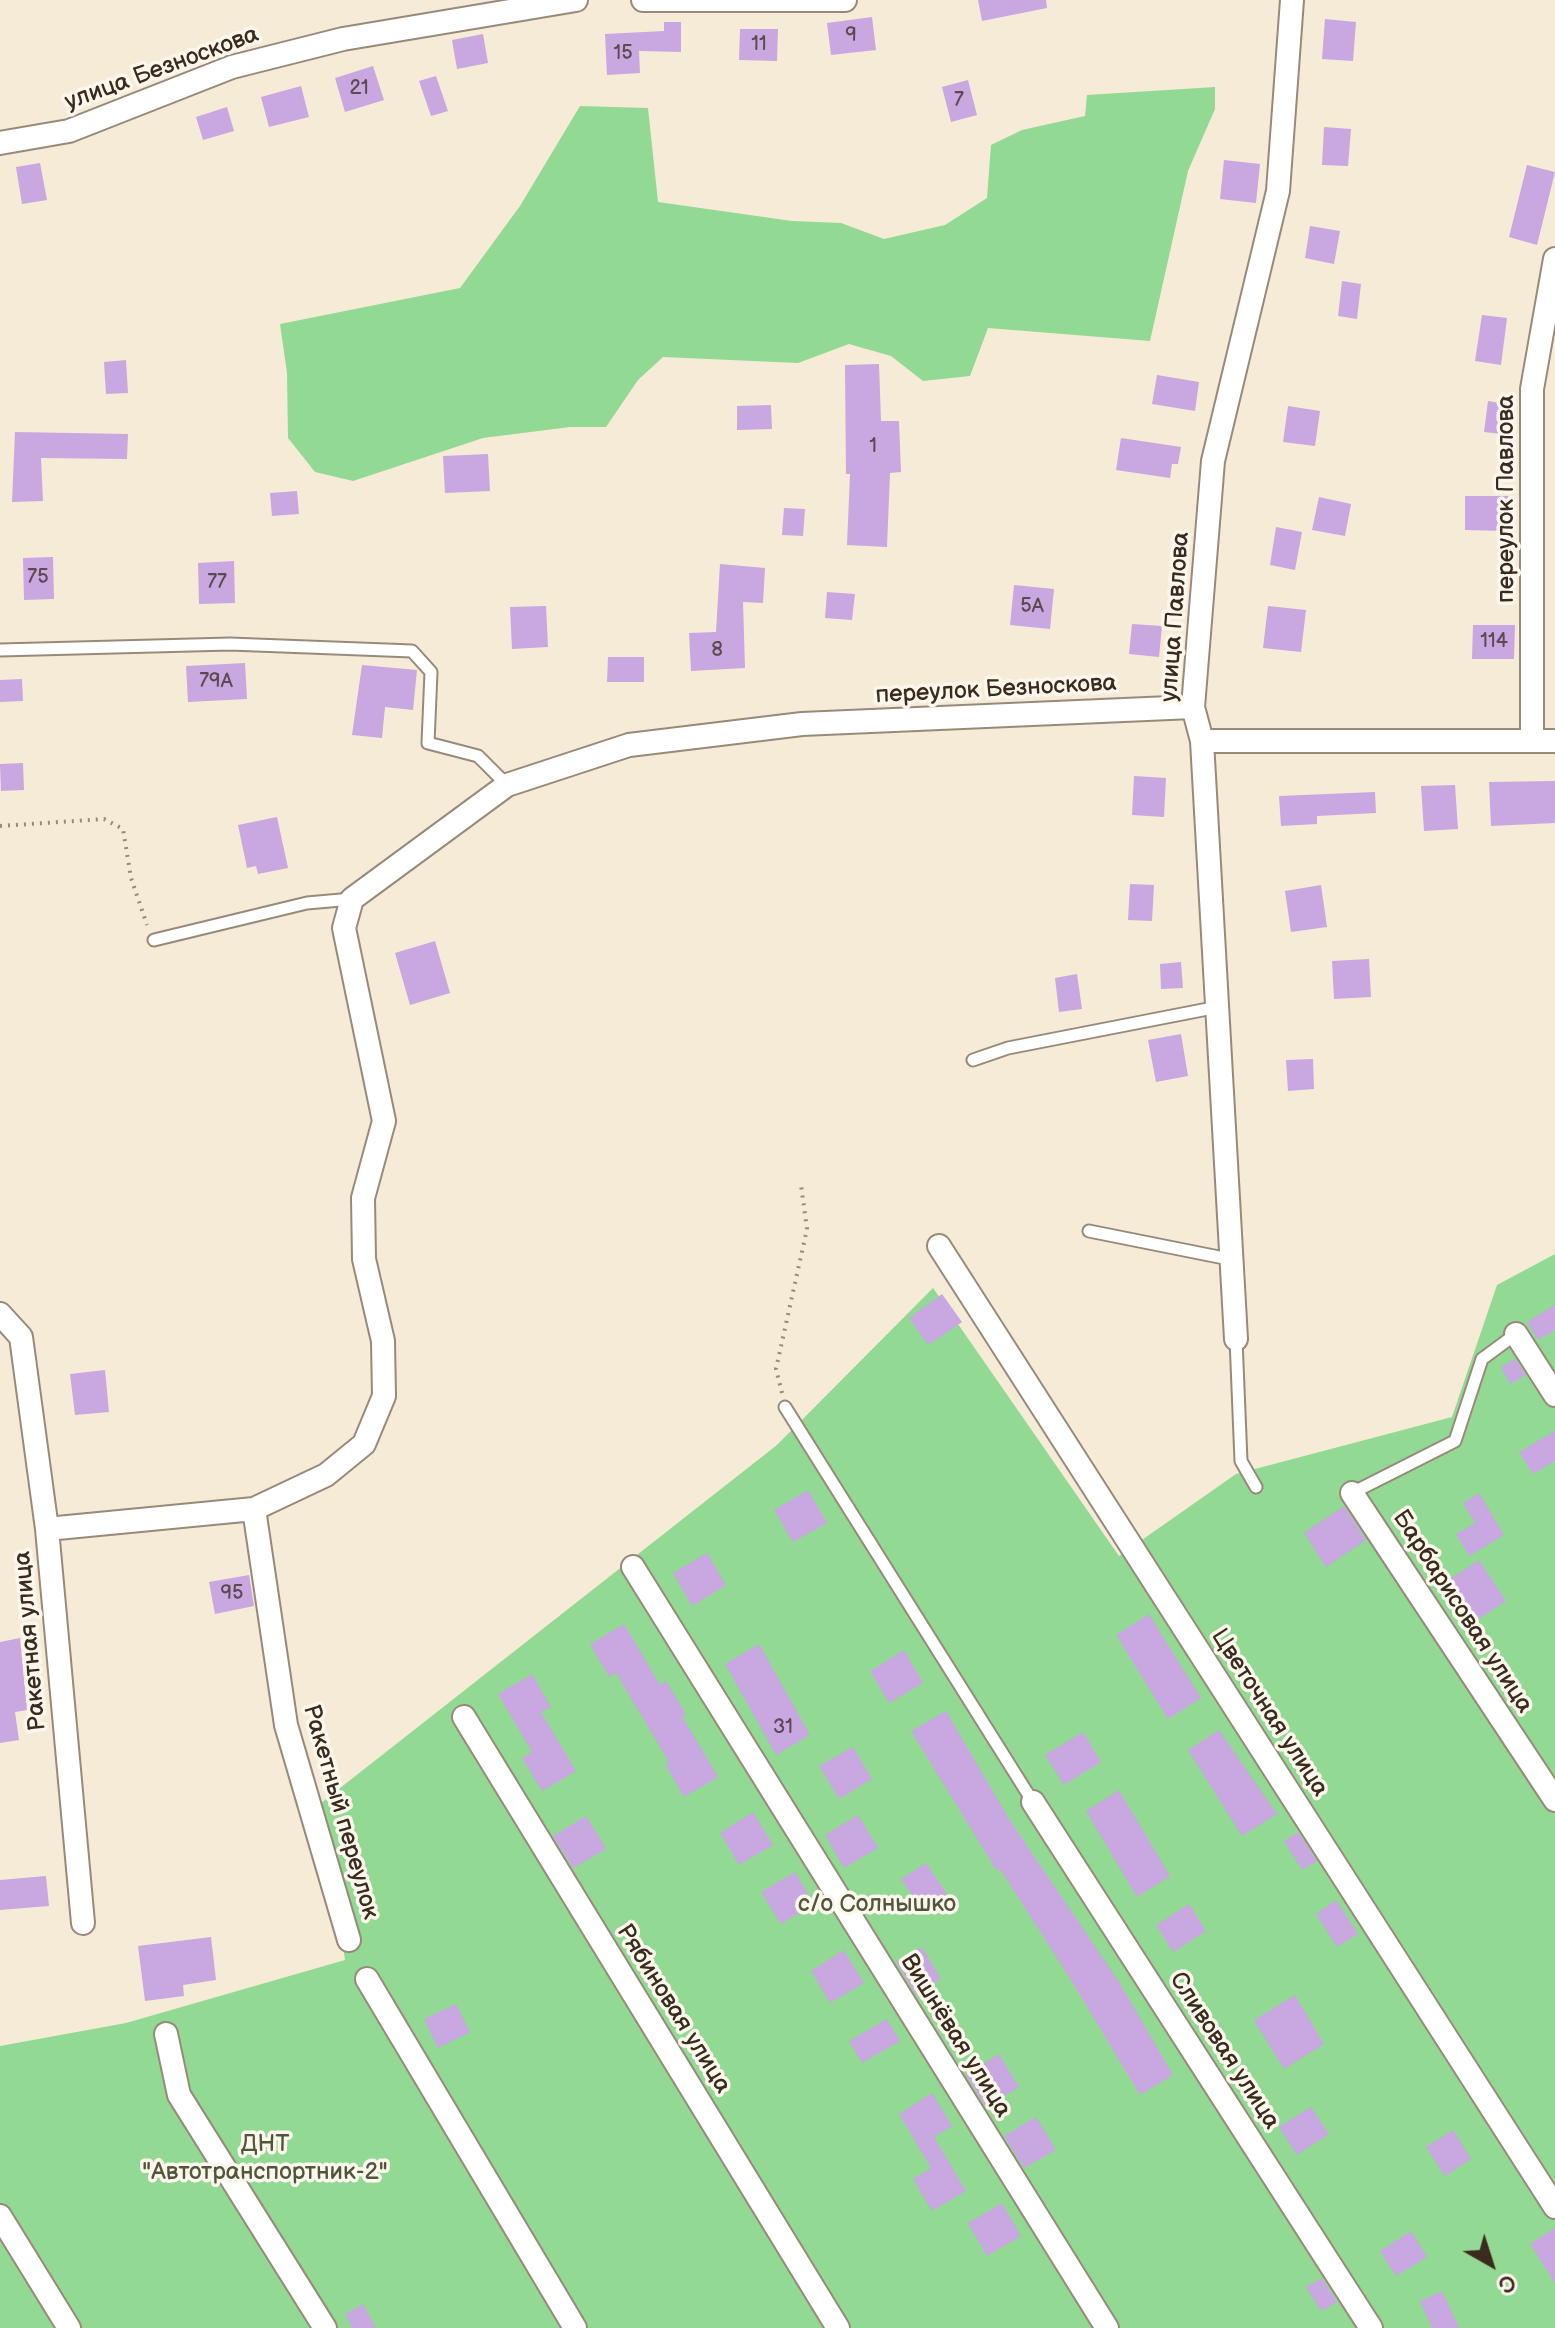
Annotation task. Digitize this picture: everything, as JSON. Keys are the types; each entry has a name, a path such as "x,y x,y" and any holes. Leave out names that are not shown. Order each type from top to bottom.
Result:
{"street":[{"name":"улица Безноскова","path":"0,143 69,131 232,67 343,39 576,0"},
{"path":"643,0 845,0"},
{"name":"улица Павлова","path":"1236,1339 1234,1260 1202,741 1193,707 1213,461 1278,191 1292,0"},
{"name":"переулок Павлова","path":"1202,741 1544,741 1532,389 1555,259"},
{"name":"переулок Безноскова","path":"507,785 629,745 802,724 1193,707"},
{"path":"47,1529 254,1509 326,1475 364,1444 384,1396 383,1341 364,1259 363,1198 384,1121 344,928 352,899 507,785"},
{"name":"Цветочная улица","path":"939,1246 1555,2207"},
{"name":"Ракетная улица","path":"0,1314 21,1337 47,1529 83,1923"},
{"path":"1516,1334 1555,1395"},
{"name":"Барбарисовая улица","path":"1352,1493 1555,1800"},
{"name":"Ракетный переулок","path":"254,1509 286,1725 349,1940"},
{"name":"Вишнёвая улица","path":"633,1567 1107,2328"},
{"name":"Рябиновая улица","path":"464,1717 838,2328"},
{"name":"Сливовая улица","path":"1033,1802 1371,2328"},
{"path":"367,1979 575,2328"},
{"path":"166,2034 179,2095 325,2328"},
{"path":"0,2216 69,2328"}],"lane":[{"path":"0,650 230,644 412,651 431,672 428,743 478,756 507,785"},
{"path":"154,940 307,903 352,899"},
{"path":"973,1060 1008,1048 1219,1007"},
{"path":"1089,1231 1234,1260"},
{"path":"1352,1493 1455,1441 1482,1359 1516,1334"},
{"path":"1236,1339 1241,1461 1256,1487"},
{"path":"785,1407 1033,1802"}],"path":[{"path":"0,826 104,819 123,829 140,911 154,940"},
{"path":"785,1407 776,1369 807,1229 801,1185"}],"green space":[{"path":"1215,87 1215,109 1188,171 1150,341 988,328 970,376 923,381 891,356 849,344 798,363 663,357 638,380 606,427 570,427 483,438 353,481 315,472 288,438 287,373 280,324 460,288 520,206 580,106 648,108 658,202 792,221 841,223 884,239 945,225 987,198 991,145 1022,130 1085,116 1087,95"},
{"name":"с/о Солнышко","path":"1555,1254 1555,2328 0,2328 0,2046 126,2023 345,1960 321,1803 777,1445 933,1288 1119,1556 1236,1474 1452,1417 1497,1285"}],"building":[{"path":"978,0 1046,0 1047,8 982,21"},
{"path":"872,17 876,50 831,55 827,23"},
{"path":"1325,19 1356,22 1353,61 1322,59"},
{"path":"664,22 681,22 681,52 639,51 640,73 607,75 605,34 664,31"},
{"path":"740,29 778,29 777,61 739,60"},
{"path":"483,34 488,63 457,69 452,40"},
{"path":"373,66 384,100 345,112 335,78"},
{"path":"436,76 448,111 431,116 419,81"},
{"path":"968,80 977,115 951,122 942,87"},
{"path":"301,86 309,117 269,127 261,97"},
{"path":"227,107 234,131 203,140 196,117"},
{"path":"1324,127 1351,129 1348,166 1322,165"},
{"path":"1224,160 1260,164 1256,203 1220,199"},
{"path":"40,163 47,200 22,204 16,167"},
{"path":"1527,165 1555,172 1537,245 1509,237"},
{"path":"1310,226 1340,231 1334,264 1305,258"},
{"path":"1342,281 1361,284 1357,319 1338,316"},
{"path":"1482,315 1507,318 1501,365 1475,361"},
{"path":"126,360 128,393 106,394 104,362"},
{"path":"879,364 881,421 899,421 901,472 890,473 887,547 847,545 850,474 846,474 845,365"},
{"path":"1157,375 1199,382 1195,411 1152,404"},
{"path":"1488,401 1506,404 1502,434 1484,432"},
{"path":"771,405 772,429 737,430 737,406"},
{"path":"1288,406 1320,411 1315,446 1283,442"},
{"path":"15,432 128,434 127,459 41,458 43,501 12,502"},
{"path":"1121,438 1181,447 1178,464 1172,464 1170,478 1116,470"},
{"path":"488,454 490,491 445,493 443,456"},
{"path":"297,491 299,514 272,516 270,493"},
{"path":"1465,496 1508,496 1507,531 1465,530"},
{"path":"1319,497 1351,504 1345,536 1312,530"},
{"path":"784,508 805,509 803,536 782,535"},
{"path":"1276,527 1302,532 1295,570 1270,565"},
{"path":"53,557 54,599 24,600 23,558"},
{"path":"234,561 235,603 199,604 198,563"},
{"path":"720,564 765,568 763,603 743,602 745,668 691,671 689,633 716,632"},
{"path":"1014,585 1054,589 1050,629 1010,625"},
{"path":"827,592 855,594 852,620 825,618"},
{"path":"546,606 548,647 512,649 510,607"},
{"path":"1268,606 1306,610 1301,652 1263,648"},
{"path":"1132,624 1162,626 1159,657 1129,654"},
{"path":"1473,625 1515,625 1514,659 1472,659"},
{"path":"608,657 644,657 644,682 607,682"},
{"path":"245,663 247,699 188,702 186,666"},
{"path":"362,665 417,670 413,710 385,707 382,738 352,735"},
{"path":"22,679 23,701 0,702 0,680"},
{"path":"23,763 24,790 1,791 0,764"},
{"path":"1134,776 1166,778 1164,817 1132,815"},
{"path":"1555,781 1555,823 1491,826 1489,782"},
{"path":"1455,785 1458,829 1424,831 1421,786"},
{"path":"1375,792 1376,813 1317,816 1317,824 1281,826 1279,796"},
{"path":"277,817 288,868 258,874 256,866 247,868 238,825"},
{"path":"1130,884 1154,885 1152,921 1128,920"},
{"path":"1321,885 1327,927 1291,932 1285,891"},
{"path":"435,941 450,993 410,1005 395,953"},
{"path":"1369,959 1371,997 1334,999 1332,961"},
{"path":"1181,962 1183,988 1161,989 1160,964"},
{"path":"1077,974 1082,1009 1059,1012 1055,978"},
{"path":"1181,1034 1188,1076 1156,1082 1148,1040"},
{"path":"1313,1059 1314,1089 1288,1091 1286,1060"},
{"path":"942,1294 962,1322 928,1345 909,1318"},
{"path":"1555,1305 1555,1330 1538,1340 1527,1322"},
{"path":"1515,1359 1526,1375 1510,1384 1501,1367"},
{"path":"105,1370 109,1412 75,1415 70,1374"},
{"path":"1555,1431 1555,1461 1533,1474 1519,1452"},
{"path":"808,1490 827,1523 793,1542 774,1510"},
{"path":"1479,1493 1504,1535 1469,1556 1456,1534 1475,1523 1463,1503"},
{"path":"1344,1506 1366,1540 1326,1567 1304,1533"},
{"path":"707,1553 726,1585 692,1606 673,1573"},
{"path":"1479,1560 1506,1601 1474,1622 1447,1581"},
{"path":"249,1575 254,1606 215,1614 209,1582"},
{"path":"1149,1614 1201,1698 1168,1719 1116,1635"},
{"path":"624,1624 660,1685 666,1681 686,1714 682,1716 718,1777 684,1797 665,1764 669,1762 616,1673 609,1677 590,1644"},
{"path":"20,1638 27,1710 15,1712 19,1740 0,1743 0,1642"},
{"path":"759,1644 810,1735 776,1755 725,1664"},
{"path":"904,1650 923,1683 889,1703 870,1671"},
{"path":"532,1674 551,1707 541,1712 576,1771 542,1791 522,1758 532,1752 498,1694"},
{"path":"946,1711 1009,1819 1119,1982 1173,2075 1140,2095 1071,1980 1000,1869 997,1871 911,1731"},
{"path":"1219,1730 1277,1814 1242,1836 1188,1750"},
{"path":"1083,1732 1101,1762 1064,1785 1045,1755"},
{"path":"853,1747 872,1779 839,1799 819,1766"},
{"path":"1119,1790 1170,1876 1137,1897 1086,1811"},
{"path":"753,1812 773,1845 739,1865 720,1833"},
{"path":"858,1815 878,1848 844,1868 825,1835"},
{"path":"586,1816 606,1849 573,1868 553,1836"},
{"path":"1298,1832 1317,1861 1302,1870 1284,1841"},
{"path":"926,1863 947,1894 923,1911 901,1879"},
{"path":"795,1872 814,1904 781,1924 761,1892"},
{"path":"46,1876 49,1906 0,1910 0,1880"},
{"path":"1336,1900 1358,1934 1337,1947 1316,1914"},
{"path":"1189,1904 1206,1931 1173,1952 1156,1925"},
{"path":"211,1937 216,1980 183,1985 184,1996 145,2001 138,1946"},
{"path":"922,1947 941,1979 916,1995 896,1962"},
{"path":"844,1950 864,1983 830,2003 811,1971"},
{"path":"1295,1995 1324,2044 1284,2069 1254,2020"},
{"path":"456,2004 470,2032 438,2048 424,2019"},
{"path":"887,2019 900,2041 862,2063 849,2041"},
{"path":"999,2054 1019,2087 986,2107 966,2075"},
{"path":"932,2093 952,2126 934,2137 966,2191 932,2211 913,2179 931,2168 899,2114"},
{"path":"1311,2107 1329,2134 1297,2155 1279,2127"},
{"path":"1036,2117 1056,2150 1024,2168 1004,2136"},
{"path":"1453,2130 1471,2159 1445,2176 1426,2147"},
{"path":"1002,2203 1021,2236 987,2256 968,2223"},
{"path":"1555,2228 1555,2283 1530,2244"},
{"path":"1411,2231 1427,2257 1396,2276 1380,2251"},
{"path":"1322,2278 1337,2302 1321,2311 1306,2287"},
{"path":"1442,2291 1459,2328 1432,2328 1420,2301"},
{"path":"363,2304 376,2328 352,2328 345,2314"}],"park label":[{"name":"ДНТ \"Автотранспортник-2\"","path":"265,2159"}]}
